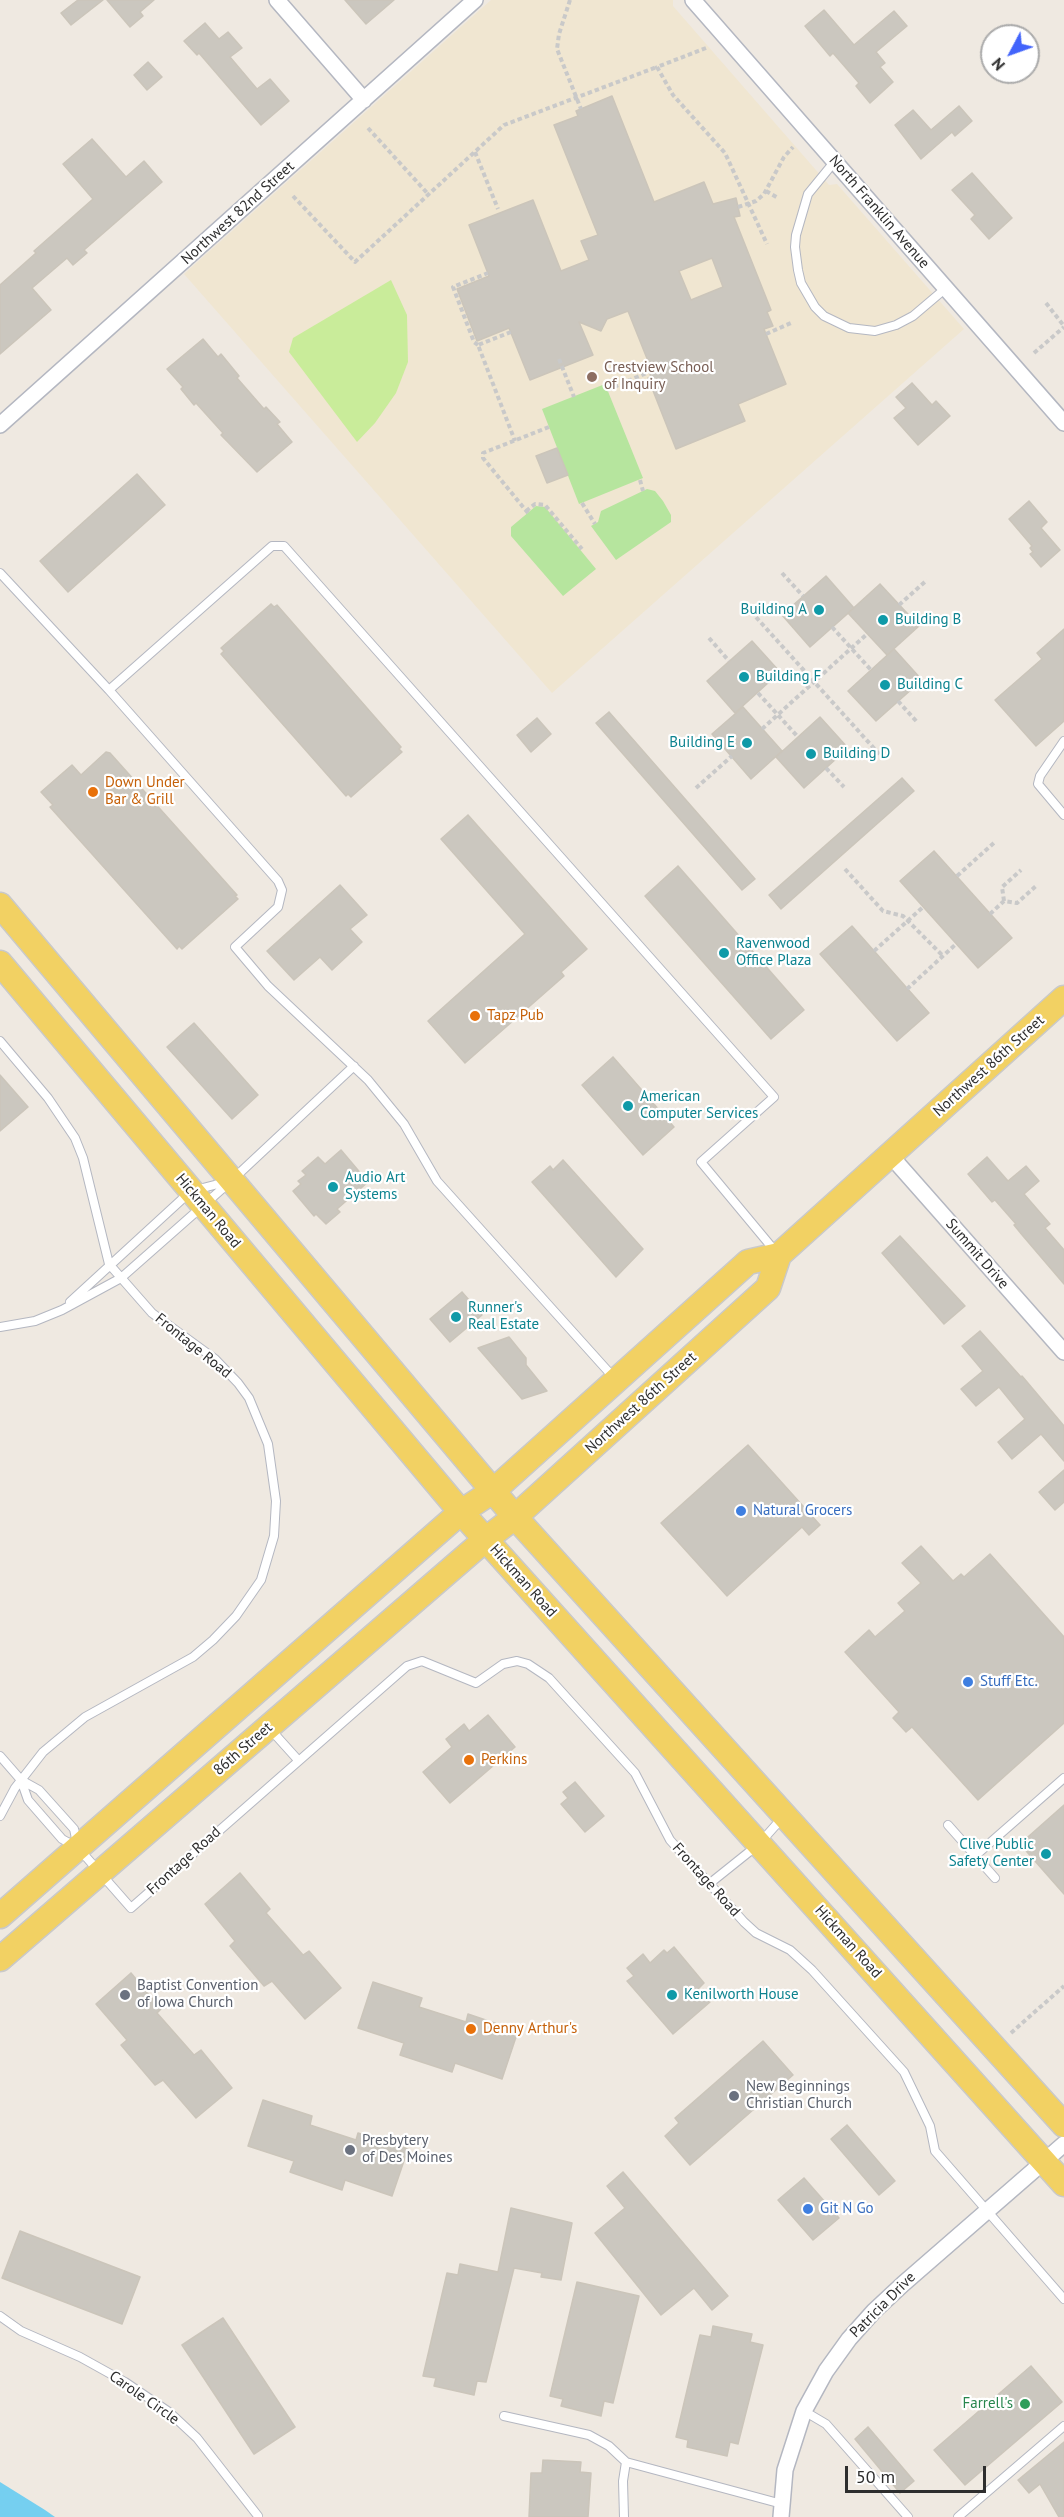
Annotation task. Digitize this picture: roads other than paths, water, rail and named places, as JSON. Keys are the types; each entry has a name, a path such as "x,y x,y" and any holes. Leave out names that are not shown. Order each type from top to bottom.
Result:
{"main road":[{"path":"0,905 515,1517 1064,2125"},
{"name":"Hickman Road","path":"0,963 461,1512 1064,2184"},
{"name":"Northwest 86th Street","path":"461,1512 493,1491 748,1262 779,1255 1064,998"},
{"name":"Northwest 86th Street","path":"486,1539 515,1517 768,1288 779,1255"},
{"path":"0,1916 461,1512"},
{"name":"86th Street","path":"0,1959 486,1539"}],"street":[{"path":"277,0 364,100"},
{"name":"Northwest 82nd Street","path":"0,425 475,0"},
{"name":"North Franklin Avenue","path":"693,0 1064,423"},
{"name":"Summit Drive","path":"890,1155 1064,1352"},
{"name":"Patricia Drive","path":"781,2510 785,2470 804,2411 826,2371 849,2339 874,2311 1064,2144"}],"lane":[{"path":"835,161 808,194 802,207 796,235 795,247 801,283 815,307 824,316 849,328 874,331 896,325 913,316 946,288"},
{"path":"108,690 272,546 284,546 774,1097 701,1162 779,1255"},
{"path":"0,573 278,881 282,890 278,907 235,947 297,1016 354,1066 404,1124 437,1181 616,1380"},
{"path":"1064,741 1040,776 1038,784 1064,815"},
{"name":"Frontage Road","path":"0,1041 48,1098 75,1138 84,1158 109,1264 152,1313 215,1359 249,1398 268,1444 276,1501 274,1536 261,1580 244,1606 213,1640 193,1657 86,1717 43,1752 21,1780 0,1816"},
{"path":"62,1310 109,1264 197,1198 231,1181 354,1066"},
{"path":"0,1327 35,1321 62,1310 121,1278 197,1198 231,1181"},
{"name":"Frontage Road","path":"78,1848 131,1908 407,1666 422,1661 476,1683 503,1664 517,1661 528,1664 549,1678 635,1773 670,1840 709,1884 756,1933 790,1950 812,1970 904,2072 930,2126 935,2151 1064,2299"},
{"path":"269,1727 298,1761"},
{"path":"0,1756 21,1780 39,1790 74,1829 78,1848"},
{"path":"975,1856 1064,1778"},
{"path":"21,1780 28,1800 62,1839 78,1848"},
{"path":"709,1884 759,1844 784,1816"},
{"path":"948,1825 995,1878"},
{"name":"Carole Circle","path":"0,2316 21,2331 80,2357 125,2382 169,2412 197,2438 258,2516"},
{"path":"804,2411 826,2424 908,2517"},
{"path":"504,2416 589,2434 609,2446 626,2462 781,2510"},
{"path":"958,2517 1064,2426"},
{"path":"624,2517 622,2497 626,2462"}],"water":[{"path":"0,2482 45,2510 55,2517 0,2517"}],"place":[{"name":"Crestview School of Inquiry","path":"592,377"},
{"name":"Building A","path":"819,610"},
{"name":"Building B","path":"883,620"},
{"name":"Building F","path":"744,677"},
{"name":"Building C","path":"885,685"},
{"name":"Building E","path":"747,743"},
{"name":"Building D","path":"811,754"},
{"name":"Down Under Bar & Grill","path":"93,792"},
{"name":"Ravenwood Office Plaza","path":"724,953"},
{"name":"Tapz Pub","path":"475,1016"},
{"name":"American Computer Services","path":"628,1106"},
{"name":"Audio Art Systems","path":"333,1187"},
{"name":"Runner's Real Estate","path":"456,1317"},
{"name":"Natural Grocers","path":"741,1511"},
{"name":"Stuff Etc.","path":"968,1682"},
{"name":"Perkins","path":"469,1760"},
{"name":"Clive Public Safety Center","path":"1046,1854"},
{"name":"Baptist Convention of Iowa Church","path":"125,1995"},
{"name":"Kenilworth House","path":"672,1995"},
{"name":"Denny Arthur's","path":"471,2029"},
{"name":"New Beginnings Christian Church","path":"734,2096"},
{"name":"Presbytery of Des Moines","path":"350,2150"},
{"name":"Git N Go","path":"808,2209"},
{"name":"Farrell's","path":"1025,2404"}]}
